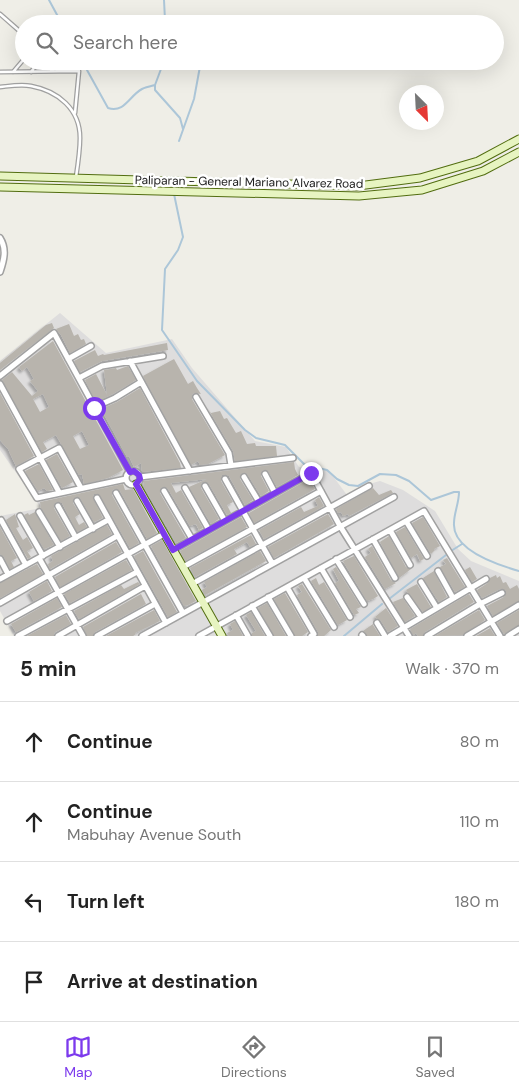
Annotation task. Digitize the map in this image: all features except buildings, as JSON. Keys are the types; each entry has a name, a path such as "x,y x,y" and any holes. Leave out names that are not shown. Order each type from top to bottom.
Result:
{"street":[{"name":"Paliparan - General Mariano Alvarez Road","path":"0,176 358,186 420,178 478,161 519,139"},
{"name":"Paliparan - General Mariano Alvarez Road","path":"0,187 359,196 422,190 482,171 517,153"},
{"path":"0,238 4,250 4,260 0,272"},
{"path":"0,376 54,333 130,472"},
{"path":"68,359 91,346"},
{"path":"79,378 102,366 163,356"},
{"path":"130,361 190,471"},
{"path":"94,408 141,382"},
{"path":"0,384 59,492"},
{"path":"196,397 229,453 231,466"},
{"path":"81,488 59,448 19,469 37,498 126,479"},
{"path":"140,477 293,458"},
{"path":"126,479 126,475 130,472 136,472 140,477"},
{"path":"173,550 311,473 340,526 409,636"},
{"path":"265,474 276,493"},
{"path":"136,484 140,477"},
{"path":"244,477 259,502"},
{"path":"126,479 130,485 136,484"},
{"path":"224,479 272,563"},
{"path":"136,484 222,636"},
{"path":"205,486 225,520"},
{"path":"192,584 369,486"},
{"path":"185,488 209,530"},
{"path":"164,491 192,539"},
{"path":"182,567 321,491"},
{"path":"116,493 183,613"},
{"path":"142,636 394,497"},
{"path":"97,498 166,623"},
{"path":"77,501 93,529"},
{"path":"58,506 76,538"},
{"path":"199,636 424,511 500,636"},
{"path":"39,512 60,547"},
{"path":"20,516 49,576 83,636"},
{"path":"1,520 26,565"},
{"path":"0,579 108,520"},
{"path":"406,521 427,556"},
{"path":"390,530 410,565"},
{"path":"7,621 164,534"},
{"path":"0,603 117,536"},
{"path":"373,539 395,578"},
{"path":"0,559 8,574"},
{"path":"336,559 364,604"},
{"path":"320,568 350,617"},
{"path":"438,571 453,598"},
{"path":"18,636 137,572"},
{"path":"304,578 334,627"},
{"path":"390,636 486,578"},
{"path":"421,582 437,608"},
{"path":"58,636 145,586"},
{"path":"287,587 314,634 311,636"},
{"path":"427,636 502,593"},
{"path":"268,597 291,636"},
{"path":"407,597 421,617"},
{"path":"97,636 155,604"},
{"path":"467,636 519,605"},
{"path":"252,606 270,636"},
{"path":"236,615 248,636"},
{"path":"378,623 385,636"},
{"path":"508,636 519,629"}],"lane":[{"path":"0,14 15,27"},
{"path":"0,72 79,71 75,113 80,138 76,178"},
{"path":"0,86 29,86 48,90 62,99 75,113"}],"shaded area":[{"path":"60,313 106,353 172,339 192,368 255,441 286,447 299,467 329,471 347,495 369,484 380,481 403,490 435,511 458,549 471,561 519,581 519,636 14,636 0,611 0,516 41,508 0,450 0,361"}],"waterway":[{"path":"49,0 57,15"},
{"path":"164,0 165,15"},
{"path":"87,70 108,108 119,108 142,89 155,85"},
{"path":"161,70 155,90 180,118 183,129"},
{"path":"179,141 194,99 199,70"},
{"path":"172,177 174,190"},
{"path":"174,194 183,237 178,250 165,269 162,330 197,381 245,430 256,438 285,445 305,465 327,470 337,479 349,485 358,486 380,474 396,475 409,481 431,500 459,492 454,523 455,533 460,541 478,555 519,571"},
{"path":"451,551 462,544"},
{"path":"389,599 446,555"},
{"path":"344,636 382,604"}],"route":[{"path":"94,408 130,472 138,473 140,479 136,484 173,550 311,473"}]}
